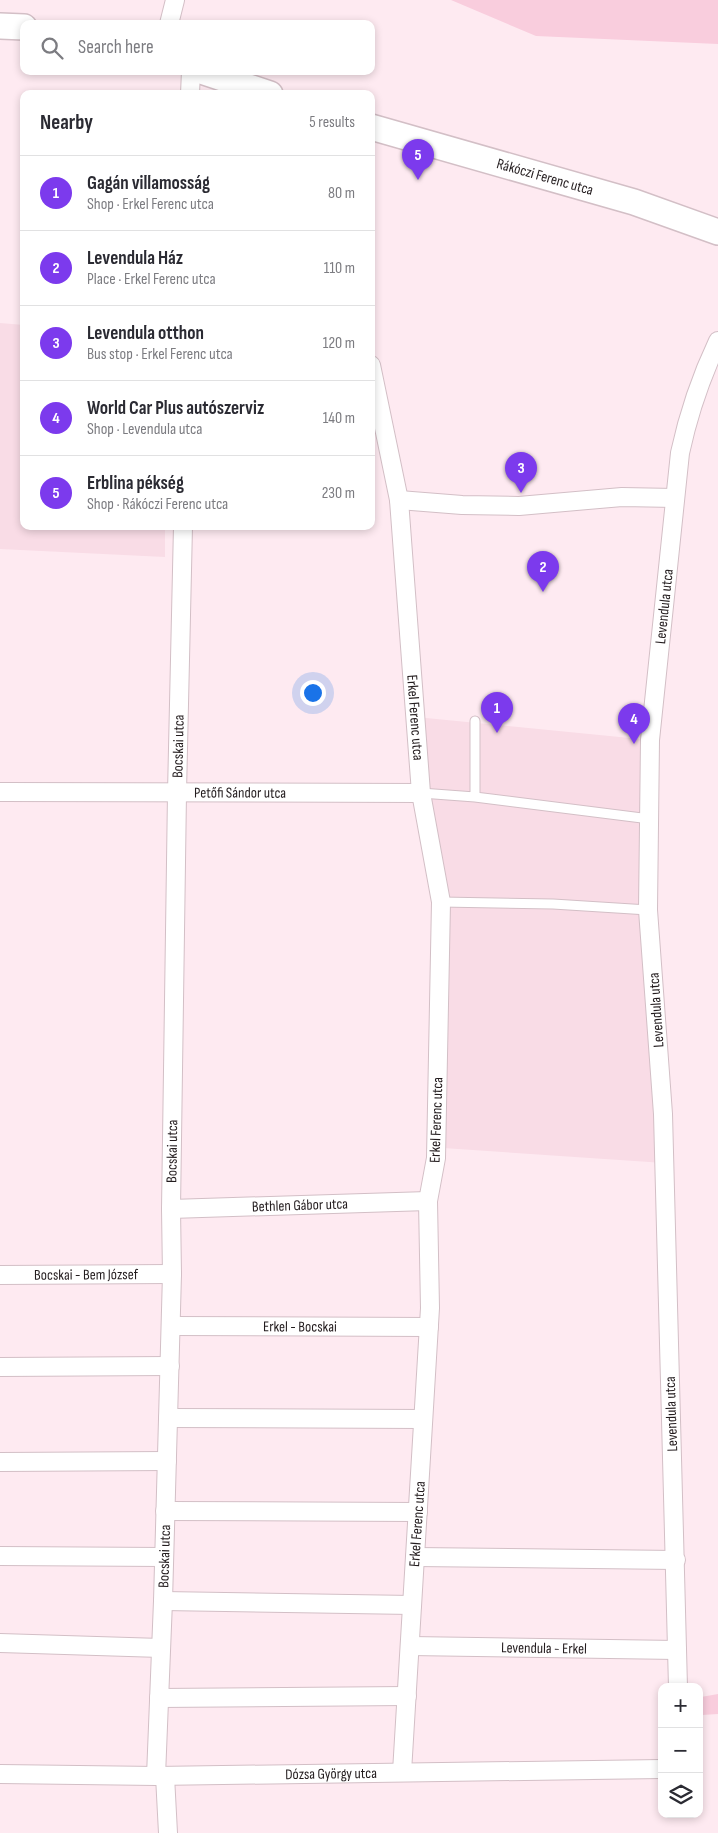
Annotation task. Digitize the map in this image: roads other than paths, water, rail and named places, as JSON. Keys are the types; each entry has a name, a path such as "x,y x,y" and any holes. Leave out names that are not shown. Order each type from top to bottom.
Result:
{"main road":[{"path":"0,26 20,27"},
{"path":"213,75 258,90"},
{"name":"Rákóczi Ferenc utca","path":"375,128 634,202 718,232"}],"street":[{"path":"170,20 175,0"},
{"path":"190,90 191,75"},
{"name":"Levendula utca","path":"678,1683 663,1114 648,910 650,740 680,453 687,420 702,376 718,341"},
{"name":"Erkel Ferenc utca","path":"375,384 399,500 421,794 441,902 436,1158 428,1201 430,1308 402,1772"},
{"path":"399,500 462,505 519,506 622,497 675,498"},
{"name":"Bocskai utca","path":"168,1833 161,1776 159,1698 164,1601 166,1461 171,1326 177,793 183,530"},
{"name":"Petőfi Sándor utca","path":"0,792 421,794"},
{"name":"Bethlen Gábor utca","path":"171,1209 428,1201"},
{"name":"Bocskai - Bem József","path":"0,1275 172,1274"},
{"name":"Erkel - Bocskai","path":"171,1326 429,1327"},
{"path":"0,1367 170,1366"},
{"path":"168,1418 423,1420"},
{"path":"0,1462 166,1461"},
{"path":"165,1511 418,1512"},
{"path":"0,1556 164,1558"},
{"path":"415,1557 676,1560"},
{"path":"164,1601 412,1605"},
{"path":"0,1643 161,1648"},
{"name":"Levendula - Erkel","path":"410,1646 677,1650"},
{"path":"159,1698 407,1696"},
{"name":"Dózsa György utca","path":"0,1774 161,1776 658,1768"}],"lane":[{"path":"475,721 475,797"},
{"path":"421,794 475,797 650,819"},
{"path":"441,902 553,904 648,910"}],"place":[{"name":"Erblina pékség","path":"418,180"},
{"name":"Levendula otthon","path":"521,493"},
{"name":"Levendula Ház","path":"543,592"},
{"name":"Gagán villamosság","path":"497,733"},
{"name":"World Car Plus autószerviz","path":"634,744"}]}
